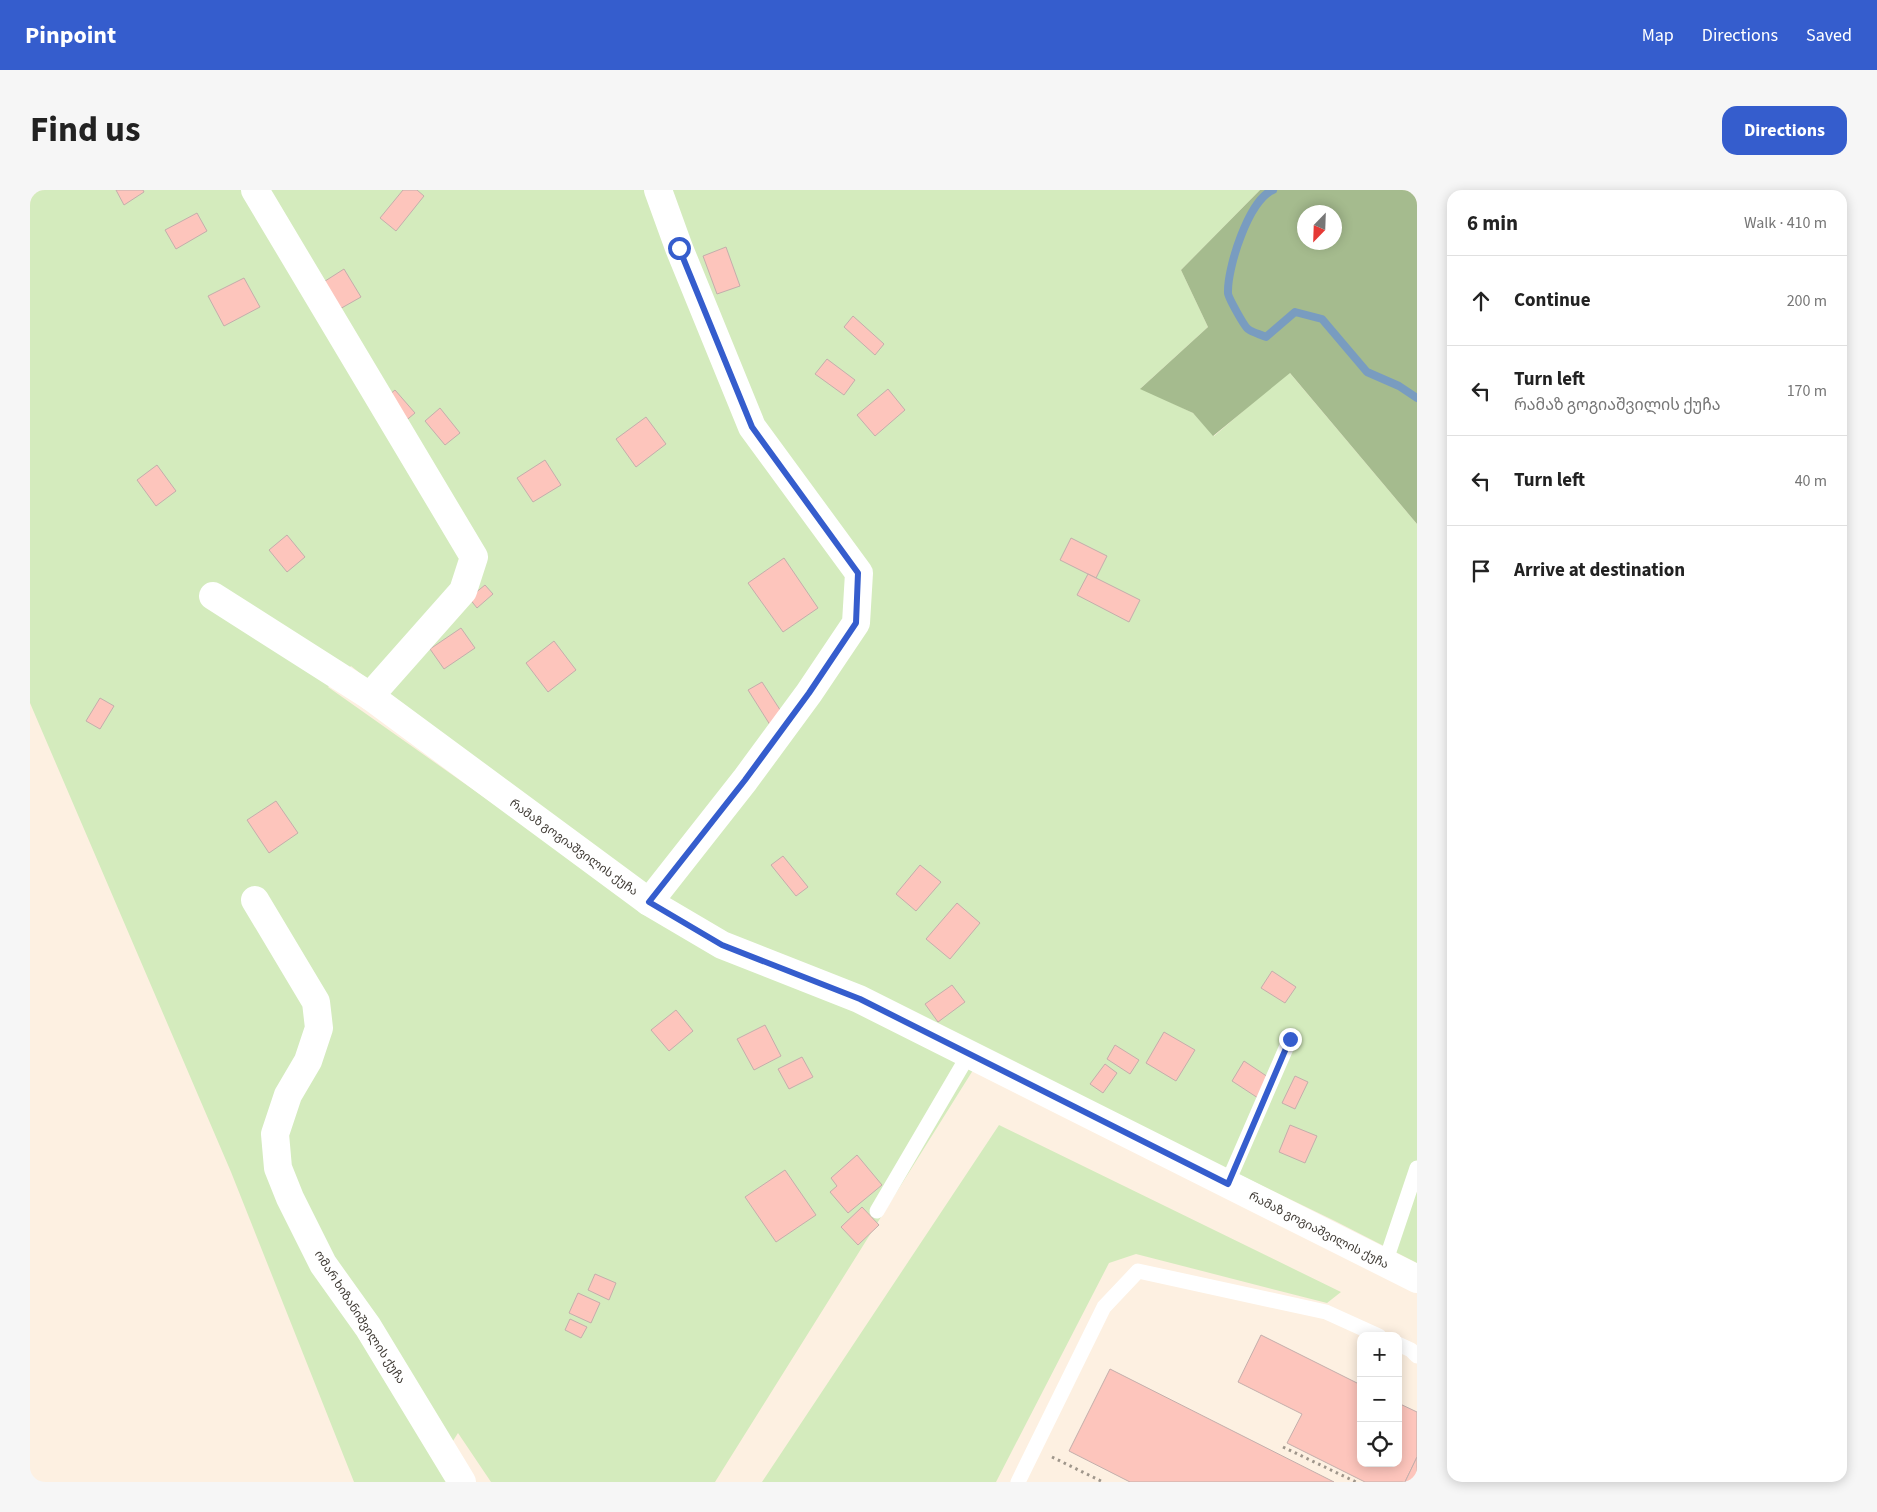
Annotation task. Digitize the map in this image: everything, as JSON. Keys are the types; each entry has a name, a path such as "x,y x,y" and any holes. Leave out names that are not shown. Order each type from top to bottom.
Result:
{"street":[{"path":"254,190 474,558 463,591 370,696"},
{"path":"649,902 751,772 809,693 856,623 858,573 752,427 679,248 658,190"},
{"name":"რამაზ გოგიაშვილის ქუჩა","path":"213,596 370,696 649,902 722,945 860,999 1417,1279"},
{"name":"ომარ ხიზანიშვილის ქუჩა","path":"255,900 316,1002 319,1028 308,1061 288,1095 274,1134 278,1168 290,1198 323,1264 368,1327 462,1482"}],"lane":[{"path":"1228,1184 1290,1039"},
{"path":"877,1211 969,1054"},
{"path":"1385,1263 1417,1168"},
{"path":"1018,1482 1104,1308 1138,1271 1326,1312 1370,1332"},
{"path":"1402,1346 1412,1350 1417,1356"}],"path":[{"path":"1283,1447 1356,1482"},
{"path":"1035,1448 1103,1482"}],"green space":[{"path":"30,190 1260,190 1181,270 1208,327 1141,388 1193,413 1214,436 1289,372 1417,524 1417,1263 1335,1221 985,1051 715,1482 491,1482 458,1433 439,1463 450,1482 354,1482 231,1172 30,703","holes":["351,666 499,784 495,805 328,687"]},
{"path":"1260,190 1417,190 1417,524 1290,373 1213,436 1193,413 1140,389 1208,327 1181,270"},
{"path":"999,1125 1341,1292 1327,1303 1136,1254 1109,1263 996,1482 762,1482"}],"building":[{"path":"116,190 143,190 144,192 124,205"},
{"path":"403,190 417,190 424,196 396,231 380,218"},
{"path":"197,213 207,231 176,249 165,230"},
{"path":"726,247 740,286 717,294 703,256"},
{"path":"344,269 361,297 338,310 322,283"},
{"path":"244,278 260,307 224,326 208,296"},
{"path":"853,316 884,344 875,355 844,327"},
{"path":"827,359 855,380 844,395 815,374"},
{"path":"888,389 905,410 875,436 857,415"},
{"path":"395,390 415,413 403,423 383,400"},
{"path":"440,408 460,433 445,445 425,421"},
{"path":"646,417 666,444 636,467 616,439"},
{"path":"545,460 561,485 533,502 517,478"},
{"path":"157,465 176,491 156,506 137,480"},
{"path":"287,535 305,557 287,572 269,550"},
{"path":"1071,538 1107,556 1096,578 1060,560"},
{"path":"784,558 818,608 783,632 748,583"},
{"path":"1088,574 1140,600 1129,622 1077,595"},
{"path":"485,585 493,594 477,608 469,598"},
{"path":"461,628 475,648 444,669 430,649"},
{"path":"554,641 576,670 548,692 526,663"},
{"path":"762,682 786,719 772,728 748,690"},
{"path":"100,698 114,706 100,729 86,721"},
{"path":"276,801 298,833 269,853 247,820"},
{"path":"783,856 808,887 796,896 771,865"},
{"path":"920,865 941,882 916,911 896,894"},
{"path":"957,903 980,923 950,959 926,939"},
{"path":"1272,971 1296,987 1285,1003 1261,988"},
{"path":"952,985 965,1002 938,1022 925,1004"},
{"path":"676,1010 693,1031 669,1051 651,1030"},
{"path":"765,1025 781,1056 754,1070 737,1039"},
{"path":"1164,1032 1195,1050 1176,1081 1146,1063"},
{"path":"1115,1045 1139,1060 1130,1074 1107,1059"},
{"path":"802,1057 813,1077 789,1089 778,1069"},
{"path":"1244,1061 1271,1079 1258,1098 1232,1081"},
{"path":"1105,1064 1117,1073 1103,1093 1090,1084"},
{"path":"1295,1076 1308,1082 1295,1109 1282,1103"},
{"path":"1290,1125 1317,1136 1305,1163 1279,1152"},
{"path":"857,1155 882,1185 848,1213 830,1192 837,1186 831,1178"},
{"path":"785,1170 816,1215 776,1242 745,1197"},
{"path":"862,1207 879,1225 858,1245 841,1227"},
{"path":"595,1274 616,1283 609,1300 588,1290"},
{"path":"578,1293 600,1303 591,1323 569,1313"},
{"path":"570,1319 587,1327 581,1338 565,1330"},
{"path":"1261,1335 1357,1383 1357,1467 1402,1467 1402,1405 1417,1412 1417,1457 1405,1482 1365,1482 1287,1443 1302,1414 1238,1382"},
{"path":"1110,1369 1334,1482 1130,1482 1069,1451"},
{"path":"1417,1457 1417,1482 1405,1482"}],"waterway":[{"path":"1273,190 1264,196 1248,220 1235,252 1231,268 1228,293 1246,327 1252,332 1266,337 1295,312 1322,319 1367,372 1399,386 1417,398"}],"route":[{"path":"679,248 752,427 858,573 856,623 809,693 745,780 649,902 722,945 860,999 1228,1184 1290,1039"}]}
